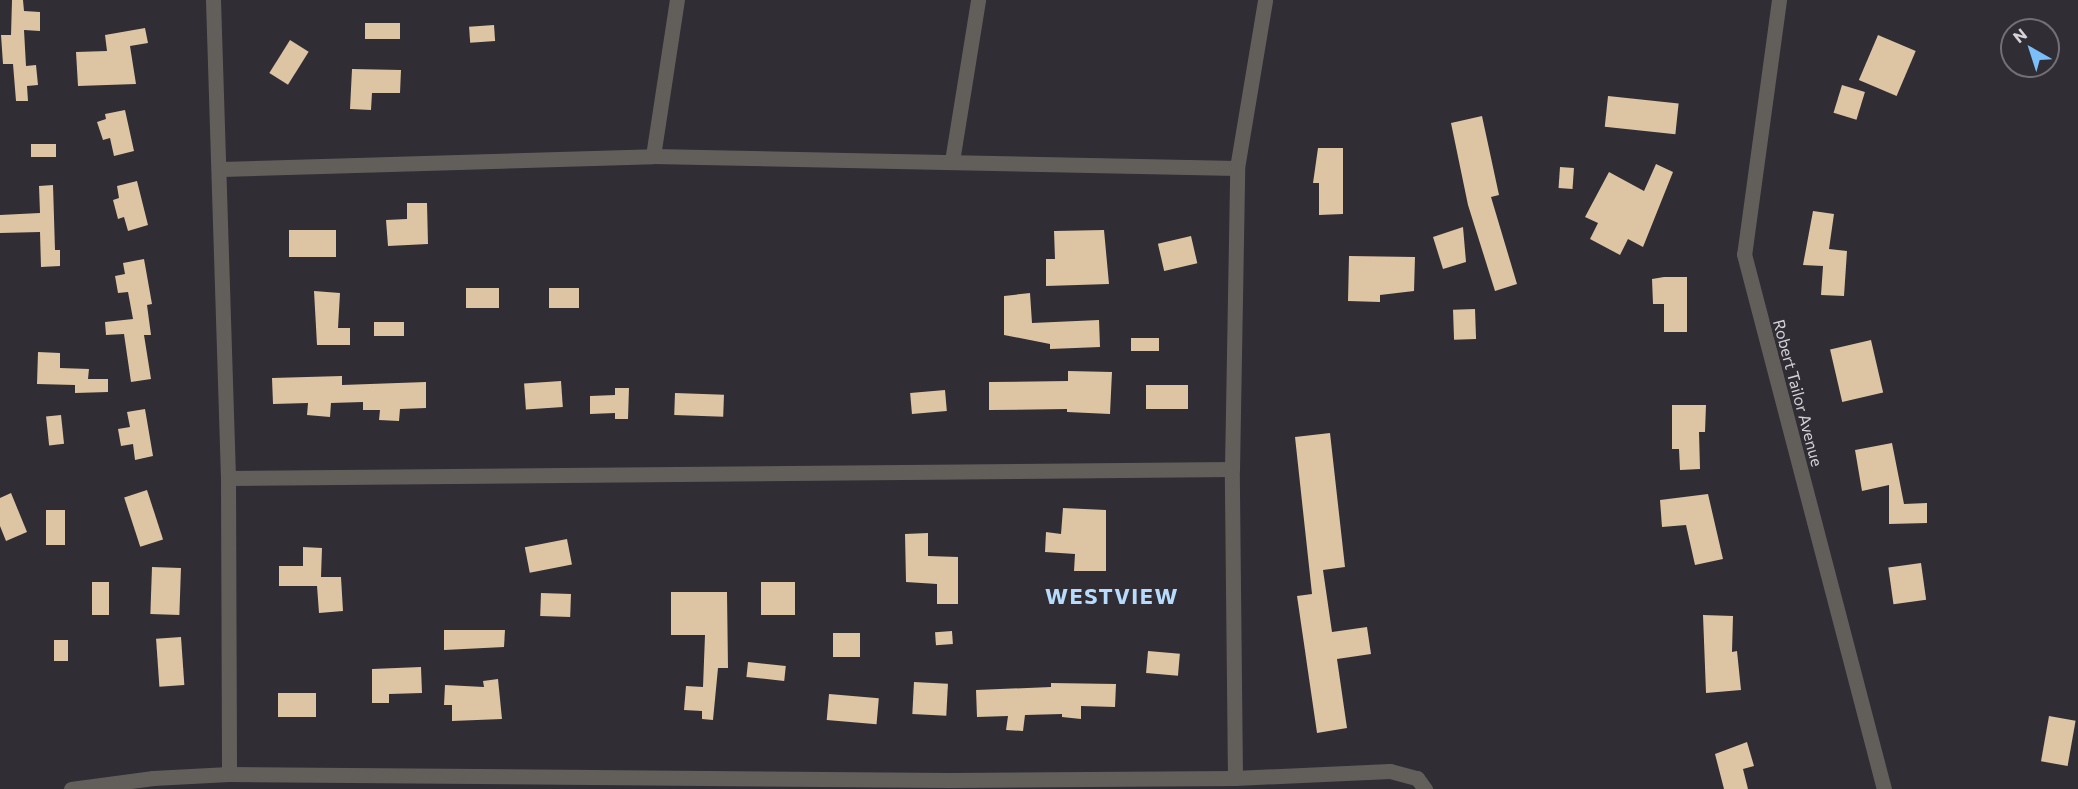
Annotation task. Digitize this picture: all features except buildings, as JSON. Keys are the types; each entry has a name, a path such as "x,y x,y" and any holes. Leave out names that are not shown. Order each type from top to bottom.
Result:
{"street":[{"path":"213,0 221,169 228,478 229,774"},
{"path":"653,156 677,0"},
{"path":"952,161 978,0"},
{"path":"1235,778 1232,469 1237,168 1265,0"},
{"name":"Robert Tailor Avenue","path":"1779,0 1744,254 1884,789"},
{"path":"221,169 653,156 1237,168"},
{"path":"228,478 1232,469"},
{"path":"71,789 153,778 229,774 665,782 950,784 1235,778 1390,771 1417,778 1425,789"}],"district":[{"name":"WESTVIEW","path":"1112,596"}]}
